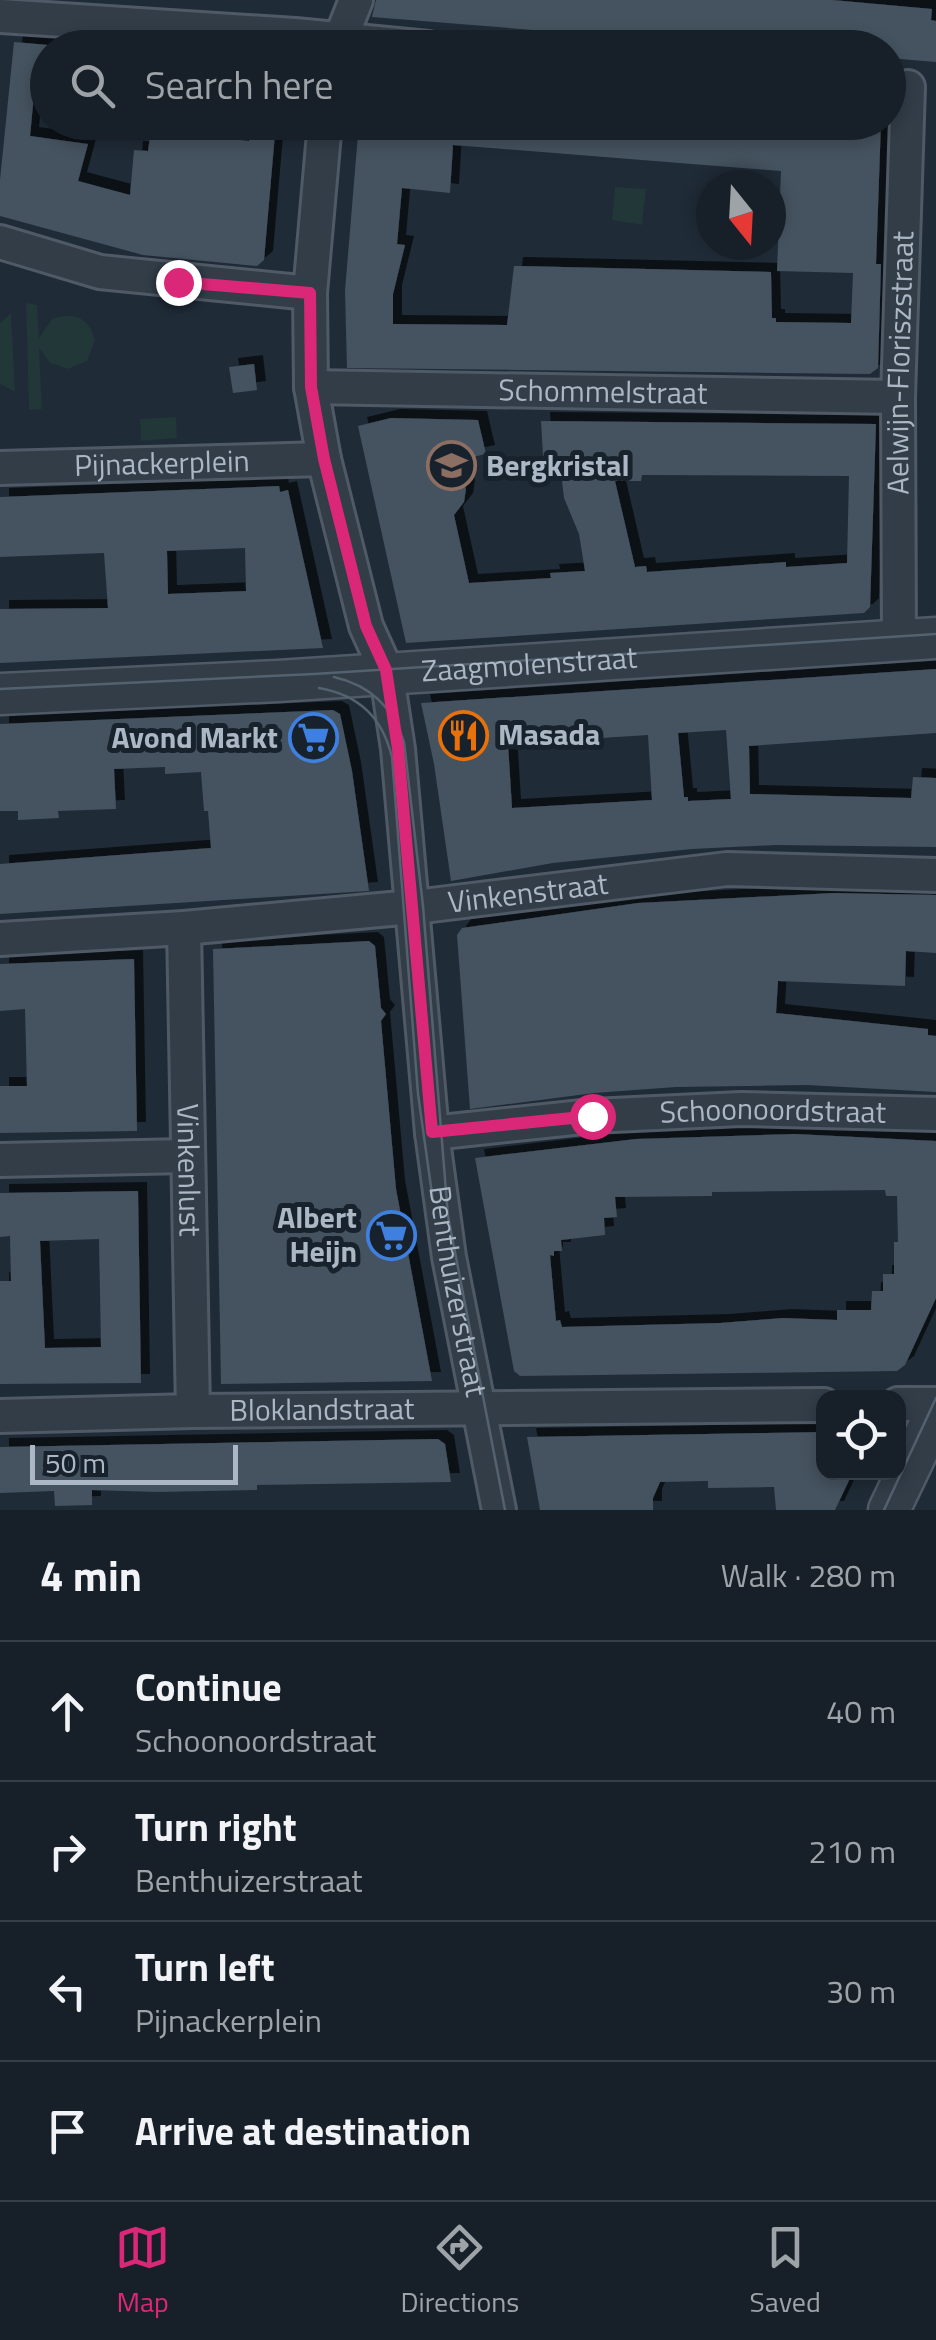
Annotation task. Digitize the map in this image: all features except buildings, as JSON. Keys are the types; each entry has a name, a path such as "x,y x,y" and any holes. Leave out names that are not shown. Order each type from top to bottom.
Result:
{"street":[{"path":"344,30 356,0"},
{"path":"0,16 169,30"},
{"name":"Aelwijn-Floriszstraat","path":"911,87 898,398 918,640"},
{"name":"Benthuizerstraat","path":"323,140 310,293 311,387 324,459 366,626 386,674 398,749 432,1132 450,1257 499,1510"},
{"path":"0,242 100,272 310,293"},
{"name":"Schommelstraat","path":"311,387 898,398"},
{"name":"Pijnackerplein","path":"0,468 324,459"},
{"name":"Zaagmolenstraat","path":"0,694 918,640"},
{"name":"Vinkenstraat","path":"0,939 184,928 727,869 936,875"},
{"name":"Vinkenlust","path":"184,928 193,1410"},
{"name":"Schoonoordstraat","path":"432,1132 592,1116 741,1110 936,1114"},
{"path":"0,1160 187,1156"},
{"path":"906,1404 936,1404"},
{"name":"Bloklandstraat","path":"0,1416 193,1410 816,1405"},
{"path":"889,1510 936,1412"}],"green space":[{"path":"615,187 646,189 642,225 612,220"},
{"path":"26,303 37,305 39,338 52,319 74,316 85,322 95,341 87,361 68,369 50,363 39,348 42,409 29,410"},
{"path":"11,313 15,392 0,384 0,323"},
{"path":"176,417 177,438 141,441 140,419"}],"tram line":[{"path":"0,689 314,674 936,634"},
{"path":"334,677 378,699 393,718 404,742 423,906 448,1216 505,1510"},
{"path":"319,688 346,696 367,710 382,730 392,757 418,1094 433,1201"},
{"path":"884,1510 936,1398"}],"place":[{"name":"Bergkristal","path":"451,466"},
{"name":"Masada","path":"463,735"},
{"name":"Avond Markt","path":"313,738"},
{"name":"Albert Heijn","path":"392,1235"}],"route":[{"path":"178,282 310,293 311,387 324,459 366,626 386,670 398,749 432,1132 592,1116"}]}
